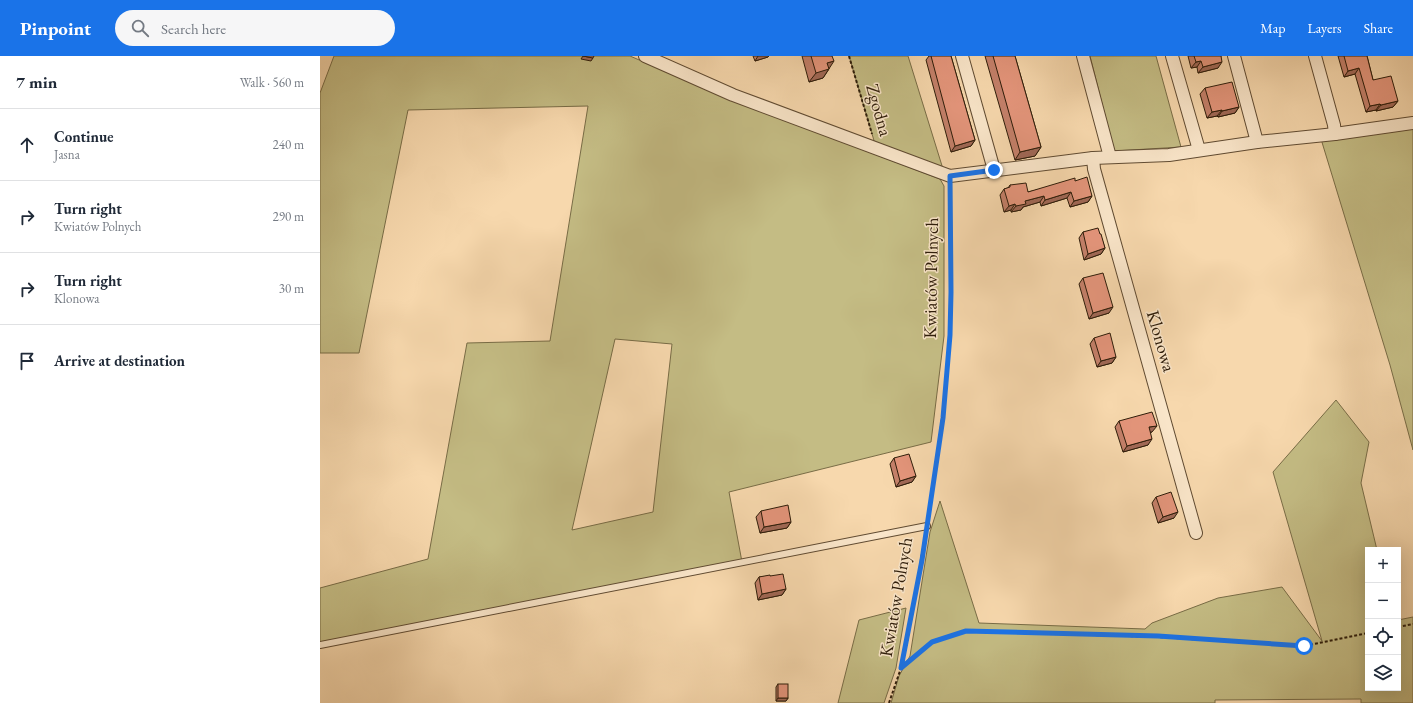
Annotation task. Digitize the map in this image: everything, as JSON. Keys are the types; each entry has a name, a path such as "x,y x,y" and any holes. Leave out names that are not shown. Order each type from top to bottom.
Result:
{"street":[{"path":"644,56 733,95 950,176 1093,158 1170,154 1413,123"},
{"path":"962,56 994,170"},
{"path":"1083,56 1110,157"},
{"path":"1172,56 1199,150"},
{"path":"1234,56 1257,142"},
{"path":"1315,56 1334,125 1335,134"},
{"name":"Klonowa","path":"1093,158 1094,169 1196,533"}],"lane":[{"path":"320,644 927,526"}],"path":[{"name":"Zgodna","path":"850,56 876,149"},
{"name":"Kwiatów Polnych","path":"889,703 906,648 927,526 943,418 950,335 950,176"},
{"path":"1401,626 1413,624"},
{"path":"901,668 932,642 966,631 1158,636 1304,646 1365,634"}],"shaded area":[{"path":"334,56 630,56 732,100 940,179 944,186 944,336 931,442 729,492 742,562 320,645 320,588 428,559 467,343 550,341 588,106 408,110 359,353 320,353 320,93","holes":["615,339 672,344 653,512 572,530"]},
{"path":"849,56 908,56 943,169 875,144"},
{"path":"1090,56 1156,56 1181,147 1114,151"},
{"path":"1413,129 1413,450 1390,365 1321,139"},
{"path":"1336,400 1369,442 1361,483 1376,547 1365,547 1365,691 1401,691 1401,619 1413,617 1413,703 1361,703 1361,699 1215,700 1215,703 891,703 899,676 910,656 930,532 940,501 979,623 1145,629 1152,623 1218,598 1282,587 1322,641 1273,472"},
{"path":"906,608 896,668 884,703 838,703 859,620"}],"building":[{"path":"583,56 594,56 593,58"},
{"path":"811,56 832,56 834,61 827,63 829,69 816,73"},
{"path":"931,56 951,56 975,140 955,146"},
{"path":"993,56 1015,56 1041,147 1020,152"},
{"path":"1194,56 1221,56 1222,62 1203,67 1201,61 1196,62"},
{"path":"1344,56 1367,56 1373,80 1391,76 1398,101 1370,106 1359,68 1348,71"},
{"path":"1232,82 1239,107 1212,112 1205,88"},
{"path":"1087,177 1092,196 1074,201 1071,192 1045,200 1044,196 1025,201 1026,204 1016,206 1015,204 1009,206 1004,189 1010,187 1010,185 1026,183 1028,192 1075,178 1075,181"},
{"path":"1098,228 1105,248 1088,254 1083,232"},
{"path":"1103,273 1113,307 1093,313 1083,278"},
{"path":"1110,333 1116,357 1101,361 1094,338"},
{"path":"1152,412 1157,426 1149,427 1152,439 1127,446 1119,421"},
{"path":"909,454 916,476 900,481 894,458"},
{"path":"1171,492 1178,512 1163,517 1156,497"},
{"path":"788,505 791,522 764,527 761,511"},
{"path":"783,574 786,589 762,594 759,577"},
{"path":"778,684 788,684 788,698 778,698"}],"route":[{"path":"994,170 950,176 950,335 943,418 922,560 901,668 932,642 966,631 1158,636 1304,646"}]}
